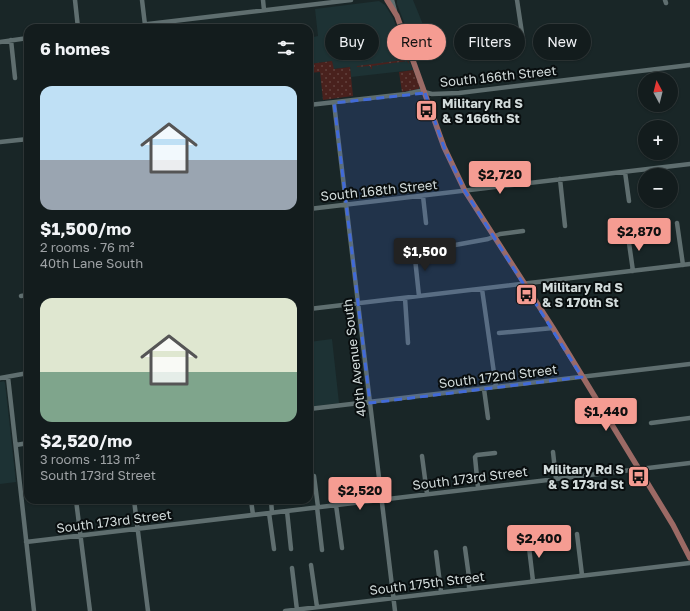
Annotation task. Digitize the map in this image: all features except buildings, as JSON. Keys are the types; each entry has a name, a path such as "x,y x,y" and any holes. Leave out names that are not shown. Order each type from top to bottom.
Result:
{"main road":[{"path":"387,0 396,14 444,146 465,191 553,328 673,525 690,558"}],"street":[{"path":"75,0 78,24"},
{"path":"142,0 145,24"},
{"path":"263,0 264,10"},
{"path":"153,24 351,0"},
{"path":"392,0 396,14"},
{"path":"517,0 521,24"},
{"path":"0,42 24,38"},
{"path":"11,40 15,78"},
{"name":"South 166th Street","path":"313,105 418,92 432,94 459,93 690,65"},
{"name":"40th Avenue South","path":"334,103 395,611"},
{"path":"0,142 24,139"},
{"name":"South 168th Street","path":"313,209 690,164"},
{"path":"625,172 629,201"},
{"path":"560,179 565,226"},
{"path":"423,196 426,223"},
{"path":"677,224 683,265"},
{"path":"455,245 476,242 500,234 523,231"},
{"path":"628,236 633,271"},
{"path":"414,249 419,296"},
{"path":"313,309 690,264"},
{"path":"482,289 496,387"},
{"path":"405,298 408,343"},
{"path":"499,333 553,328"},
{"name":"South 172nd Street","path":"313,409 690,364"},
{"path":"0,378 24,374"},
{"path":"8,377 34,611"},
{"path":"484,389 488,418"},
{"path":"651,423 690,418"},
{"path":"16,445 24,444"},
{"path":"478,488 475,457 477,455 495,452"},
{"path":"553,452 556,479"},
{"path":"422,456 427,494"},
{"name":"South 173rd Street","path":"26,542 690,463"},
{"path":"314,476 322,550"},
{"path":"76,504 90,611"},
{"path":"134,504 148,611"},
{"path":"252,504 253,515"},
{"path":"271,504 274,548"},
{"path":"336,505 342,548"},
{"path":"287,511 291,549"},
{"path":"577,534 582,575"},
{"path":"528,539 533,581"},
{"path":"465,548 469,589"},
{"path":"436,552 440,592"},
{"name":"South 175th Street","path":"285,611 690,563"},
{"path":"311,565 316,607"},
{"path":"292,568 297,610"}],"highlighted area":[{"path":"425,93 444,147 465,191 582,377 370,403 334,103"}],"shaded area":[{"path":"397,0 413,0 423,24 405,24 397,4"},
{"path":"379,1 385,5 395,24 387,24 387,60 409,60 413,70 351,77 350,67 333,69 332,61 313,63 313,37 318,36 315,9"},
{"path":"404,60 408,60 409,64 407,61 372,66 372,69 370,66 357,66"},
{"path":"332,61 334,69 350,67 353,96 323,100 320,72 313,73 313,63"},
{"path":"413,70 419,85 419,89 402,92 399,72"},
{"path":"332,339 339,403 313,406 313,341"},
{"path":"4,381 16,482 0,484 0,382"}],"place":[{"name":"Military Rd S & S 166th St","path":"427,110"},
{"name":"Military Rd S & S 170th St","path":"527,294"},
{"name":"Military Rd S & S 173rd St","path":"639,476"}]}
